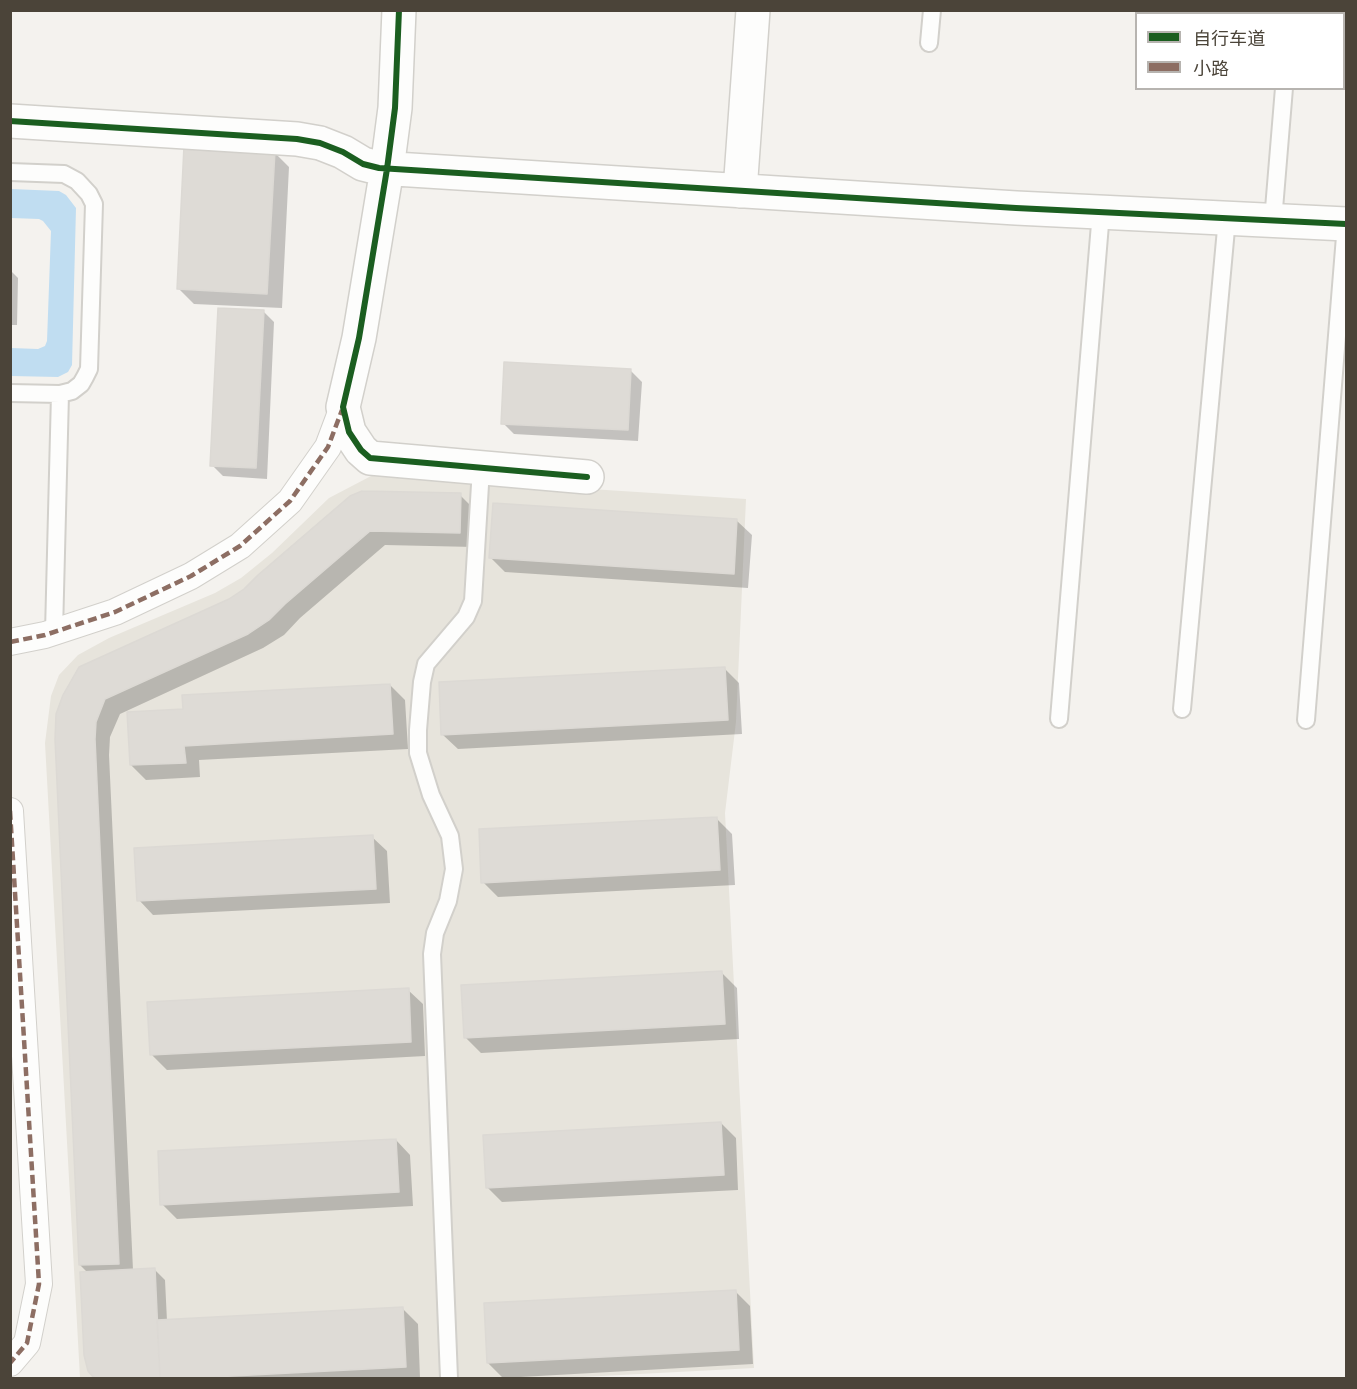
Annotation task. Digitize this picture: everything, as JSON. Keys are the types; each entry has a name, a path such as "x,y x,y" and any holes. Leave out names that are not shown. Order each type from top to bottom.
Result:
{"street":[{"path":"10,642 54,632 116,612 191,576 240,546 290,501 328,447 344,408 359,338 387,169 395,108 399,10"},
{"path":"740,191 753,10"},
{"path":"10,121 297,139 320,143 343,152 363,164 387,169 1101,212 1346,224"},
{"path":"344,408 349,432 361,450 370,458 587,477"},
{"path":"10,811 39,1284 27,1343 10,1363"}],"lane":[{"path":"929,43 932,10"},
{"path":"1273,220 1284,90"},
{"path":"10,172 64,174 77,181 89,194 94,204 89,369 81,384 72,391 60,394 10,393"},
{"path":"1059,719 1101,212"},
{"path":"1182,709 1227,218"},
{"path":"1305,720 1346,224"},
{"path":"54,632 60,394"},
{"path":"449,1378 432,954 435,933 448,901 454,869 450,836 431,795 418,753 418,730 422,682 426,664 466,618 473,601 481,468"}],"shaded area":[{"path":"373,475 746,499 736,722 725,813 754,1368 563,1378 80,1378 45,743 51,696 59,675 78,655 109,638 215,593 241,578 272,553 329,498"}],"water":[{"path":"11,189 59,191 66,195 76,208 72,365 68,372 58,377 11,376 11,348 38,349 45,346 47,341 51,231 39,219 11,218"}],"building":[{"path":"184,146 275,150 267,294 177,289"},
{"path":"218,308 264,310 256,468 210,466"},
{"path":"504,362 631,369 628,430 501,424"},
{"path":"362,491 461,493 460,533 370,531 269,620 248,634 105,699 96,722 119,1264 79,1265 55,739 56,714 63,695 79,667 229,599 244,589 350,496"},
{"path":"493,503 737,519 734,574 489,558"},
{"path":"725,667 728,720 441,735 439,682"},
{"path":"390,684 393,734 184,746 186,763 130,765 127,712 183,709 182,695"},
{"path":"717,817 720,870 481,883 479,829"},
{"path":"373,835 376,889 137,901 134,848"},
{"path":"722,971 725,1024 464,1038 461,985"},
{"path":"409,988 411,1042 150,1055 147,1002"},
{"path":"721,1122 724,1175 486,1188 483,1135"},
{"path":"396,1139 399,1192 160,1205 158,1151"},
{"path":"155,1268 160,1378 94,1378 88,1371 84,1355 80,1272"},
{"path":"736,1290 739,1350 487,1363 484,1303"},
{"path":"403,1307 406,1367 160,1378 157,1320"}],"marked path":[{"path":"10,642 45,635 115,612 191,576 240,546 290,501 328,447 342,410"},
{"path":"10,811 39,1284 27,1343 10,1363"}],"cycle path":[{"path":"399,10 395,108 387,169 359,338 343,407 349,432 361,450 370,458 587,477"},
{"path":"10,121 297,139 320,143 343,152 363,164 379,168 1016,208 1346,224"}]}
